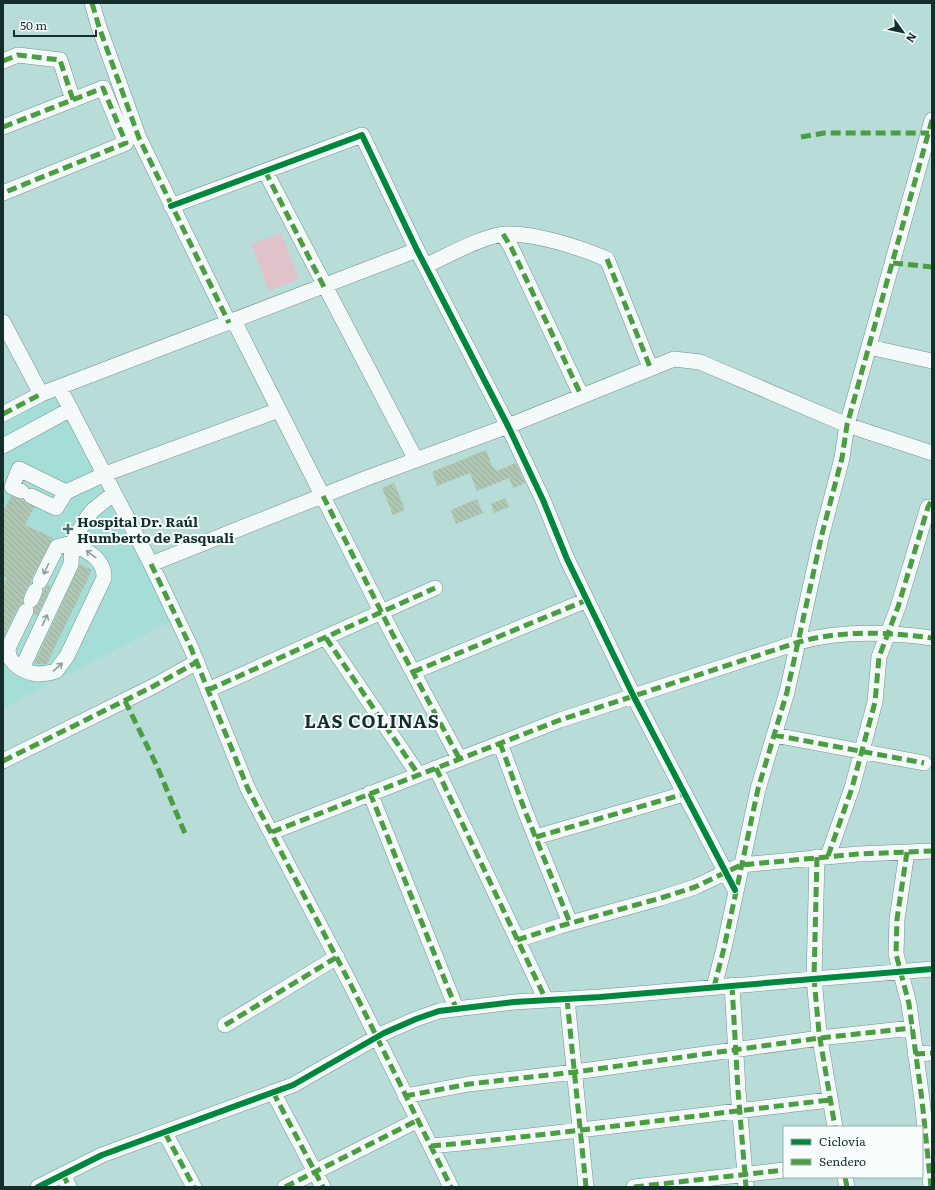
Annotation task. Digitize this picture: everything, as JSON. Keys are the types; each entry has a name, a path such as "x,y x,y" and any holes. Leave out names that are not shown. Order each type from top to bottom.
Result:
{"street":[{"path":"92,3 99,27 139,138 171,206 279,410 382,613 459,758"},
{"path":"3,61 18,55 60,60 73,100"},
{"path":"3,127 103,88 126,143 3,193"},
{"path":"714,987 758,789 787,692 799,642 822,534 842,458 847,424 932,120"},
{"path":"171,206 362,135 425,266 508,426 587,600 634,697 736,890"},
{"path":"264,171 416,460"},
{"path":"425,266 468,246 503,234 548,239 608,259 650,367"},
{"path":"503,234 511,247 581,395"},
{"path":"3,414 41,394 324,287 417,250"},
{"path":"3,322 41,394"},
{"path":"869,346 932,361"},
{"path":"151,564 416,460 508,426 650,367 674,359 700,362 847,424 932,454"},
{"path":"59,387 151,564 196,662 248,789 337,957 451,1187"},
{"path":"3,446 71,409"},
{"path":"66,492 20,469 12,487 56,508 66,492 104,474 279,410"},
{"path":"22,668 71,564 72,543 92,511 114,493"},
{"path":"835,1126 820,1038 814,978 823,857 852,788 875,702 879,657 898,607 928,507"},
{"path":"72,543 96,558 102,565 104,578 62,664 56,671 47,673 33,673 13,663 7,652 57,547 72,543"},
{"path":"208,690 435,588"},
{"path":"413,672 587,600"},
{"path":"272,832 560,720 799,642 829,636 888,634 932,638"},
{"path":"326,638 418,774"},
{"path":"3,761 152,687 196,662"},
{"path":"774,735 924,763"},
{"path":"500,743 570,923"},
{"path":"436,768 546,1000"},
{"path":"370,793 456,1008"},
{"path":"536,837 684,794"},
{"path":"517,940 695,887 742,865 823,857 932,851"},
{"path":"907,852 895,939 898,964 909,1004 931,1187"},
{"path":"225,1024 337,957"},
{"path":"38,1187 66,1181 102,1155 293,1085 377,1038 416,1019 439,1011 456,1008 546,1000 932,969"},
{"path":"732,985 746,1180"},
{"path":"567,999 586,1187"},
{"path":"405,1096 468,1084 574,1072 820,1038 912,1028"},
{"path":"915,1054 932,1053"},
{"path":"273,1092 323,1187"},
{"path":"431,1146 830,1100"},
{"path":"285,1187 418,1120"},
{"path":"165,1133 194,1187"},
{"path":"634,1187 746,1180 783,1170"}],"shaded area":[{"path":"281,233 299,279 269,291 251,244"},
{"name":"Hospital Dr. Raúl Humberto de Pasquali","path":"59,387 177,618 3,708 3,414"}],"building":[{"path":"486,450 492,466 497,471 516,463 525,483 513,488 509,478 477,491 470,473 437,486 432,472"},
{"path":"394,483 405,510 393,515 382,488"},
{"path":"11,496 23,500 34,507 25,525 53,538 32,577 31,583 27,587 23,597 23,603 18,607 3,638 3,586 7,578 3,576 3,512"},
{"path":"505,498 509,507 494,513 491,504"},
{"path":"477,499 483,513 456,524 451,510"},
{"path":"80,564 92,570 47,664 34,664"},
{"path":"48,585 51,586 37,616 34,615 34,608 39,604 44,589"}],"marked path":[{"path":"92,3 99,27 139,138 229,323"},
{"path":"3,61 18,55 60,60 73,100"},
{"path":"3,127 103,88 126,143 3,193"},
{"path":"714,987 724,948 758,789 787,692 822,534 842,458 847,425 932,120"},
{"path":"801,137 824,133 929,133"},
{"path":"265,171 324,287"},
{"path":"503,234 511,247 581,395"},
{"path":"607,259 650,367"},
{"path":"893,263 932,267"},
{"path":"3,414 41,394"},
{"path":"323,496 393,635 459,758"},
{"path":"828,856 852,788 875,702 879,657 898,607 928,507 932,500"},
{"path":"151,564 191,648 248,789 351,985 451,1187"},
{"path":"208,690 435,588"},
{"path":"413,672 587,600"},
{"path":"272,832 560,720 799,642 831,635 865,633 899,634 932,638"},
{"path":"326,638 418,774"},
{"path":"3,761 152,687 197,662"},
{"path":"125,701 157,766 186,836"},
{"path":"774,735 924,763"},
{"path":"500,743 525,811 570,923"},
{"path":"436,768 546,1000"},
{"path":"370,793 456,1008"},
{"path":"536,837 684,794"},
{"path":"517,940 695,887 741,865 858,854 932,851"},
{"path":"907,852 897,919 896,954 909,1004 922,1100 931,1187"},
{"path":"817,857 814,978 819,1033 835,1126"},
{"path":"225,1025 337,957"},
{"path":"732,985 738,1090 746,1187"},
{"path":"567,999 586,1187"},
{"path":"405,1096 469,1084 575,1072 820,1038 912,1028"},
{"path":"915,1054 932,1053"},
{"path":"273,1092 323,1187"},
{"path":"431,1146 581,1130 830,1100"},
{"path":"285,1187 418,1120"},
{"path":"165,1133 194,1187"},
{"path":"634,1187 783,1170"},
{"path":"63,1174 69,1187"},
{"path":"845,1178 847,1187"}],"cycle path":[{"path":"171,206 362,135 417,250 508,426 543,500 567,559 634,697 735,890"},
{"path":"38,1187 102,1155 293,1085 384,1033 439,1011 514,1002 600,997 932,969"}],"place":[{"name":"Hospital Dr. Raúl Humberto de Pasquali","path":"68,529"}],"district":[{"name":"LAS COLINAS","path":"372,720"}]}
